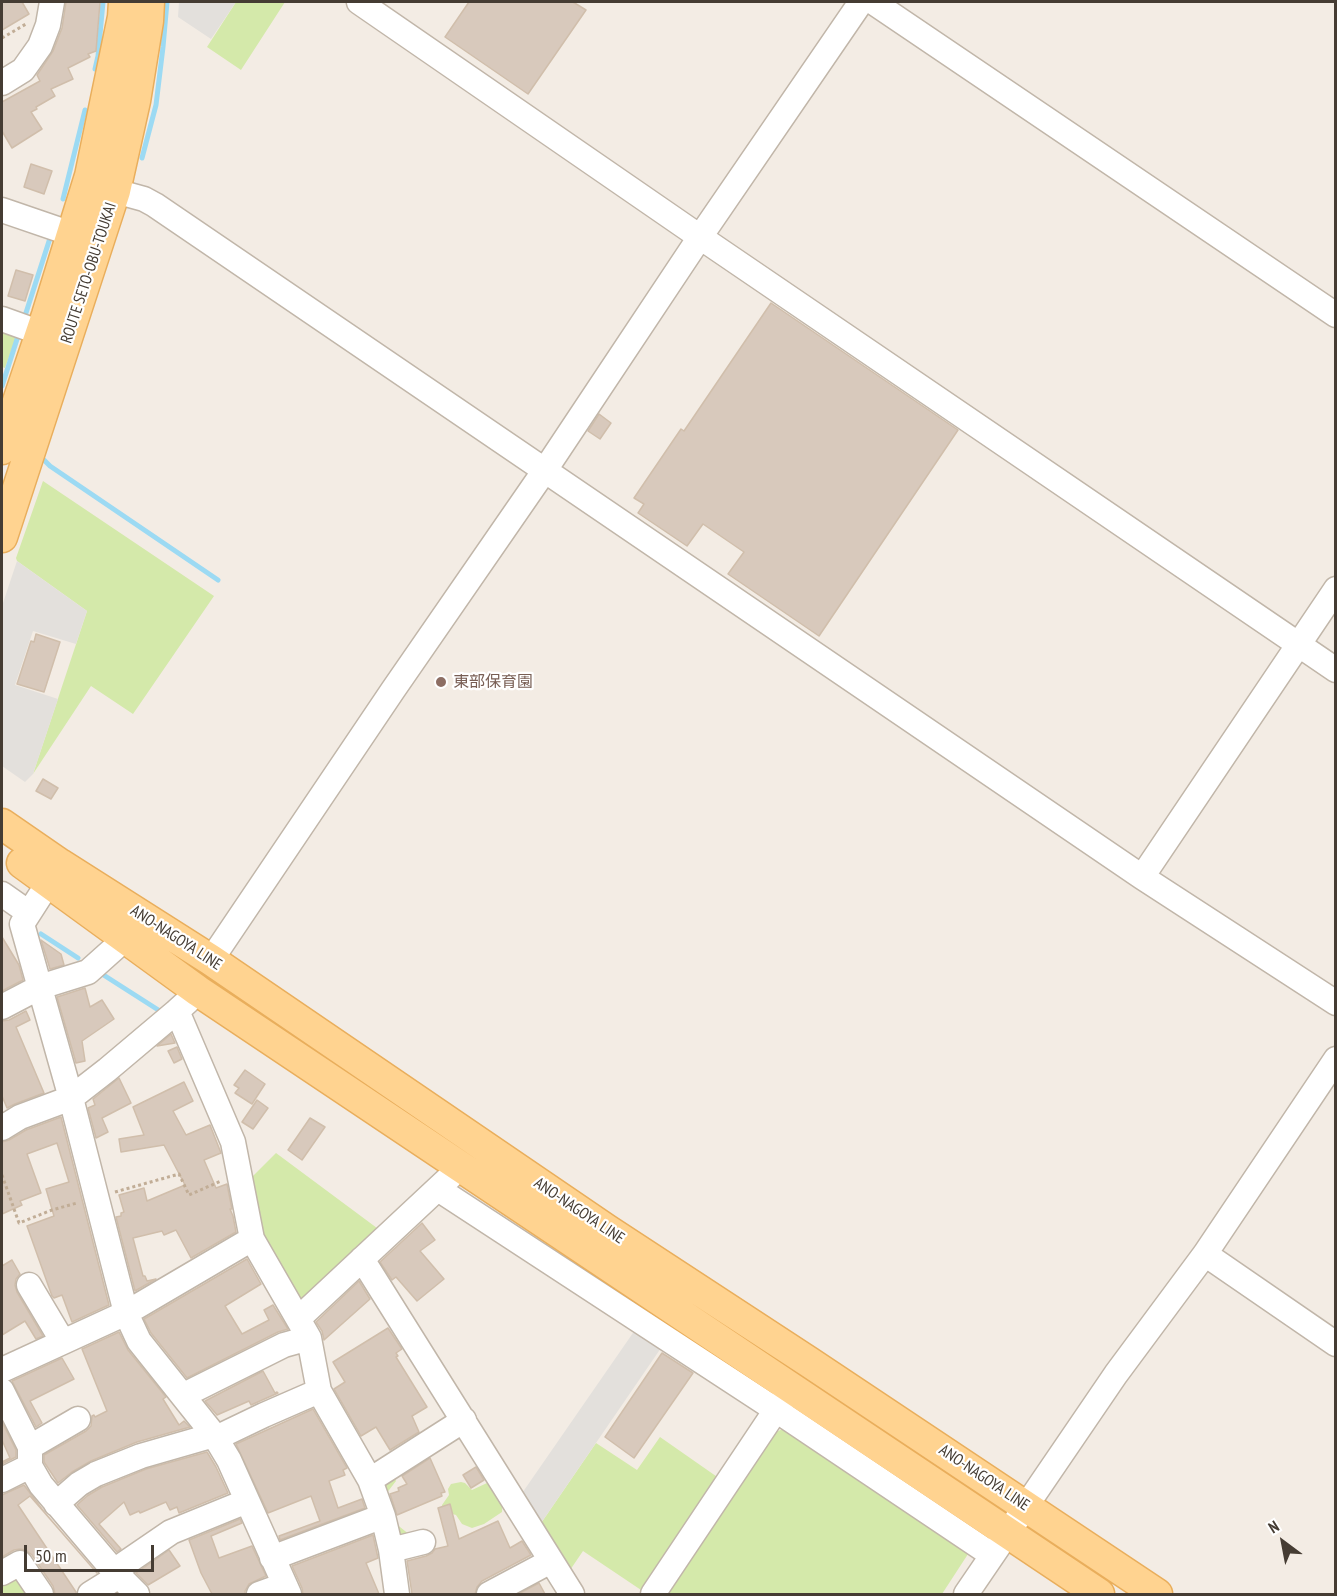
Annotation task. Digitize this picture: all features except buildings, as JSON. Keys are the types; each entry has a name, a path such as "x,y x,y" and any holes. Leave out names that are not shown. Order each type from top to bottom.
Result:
{"main road":[{"name":"ROUTE SETO-OBU-TOUKAI","path":"2,449 8,410 41,333 90,176 123,17 124,2"},
{"name":"ROUTE SETO-OBU-TOUKAI","path":"2,537 116,191 135,101 149,2"},
{"name":"ANO-NAGOYA LINE","path":"2,824 60,864 211,960 607,1230 1157,1594"},
{"name":"ANO-NAGOYA LINE","path":"2,849 126,938 188,1001 461,1167 783,1399 1000,1544 1099,1594"}],"street":[{"path":"2,83 23,70 40,46 48,25 52,2"},
{"path":"359,2 705,230 1303,637 1335,670"},
{"path":"384,2 705,230"},
{"path":"211,960 861,2"},
{"path":"873,2 1335,315"},
{"path":"116,191 144,199 154,205 1142,877 1335,1004"},
{"path":"2,210 72,234"},
{"path":"2,319 41,333"},
{"path":"1142,877 1335,589"},
{"path":"1303,637 1335,650"},
{"path":"49,882 22,924 71,1098 126,1313 139,1341 184,1395 230,1460 286,1590 259,1594"},
{"path":"2,894 29,913"},
{"path":"2,1007 40,987 88,972 126,938"},
{"path":"2,1128 20,1117 71,1098 188,1001 232,1142 252,1239 304,1328 319,1391 370,1479 383,1516 397,1594"},
{"path":"966,1594 1116,1374 1205,1254 1335,1059"},
{"path":"184,1395 284,1345 304,1328 362,1259 461,1167"},
{"path":"438,1189 783,1399"},
{"path":"5,1361 63,1342 126,1313 252,1239"},
{"path":"1205,1254 1335,1344"},
{"path":"362,1259 572,1594"},
{"path":"29,1285 63,1342"},
{"path":"653,1594 809,1362"},
{"path":"57,1504 79,1484 96,1474 141,1456 215,1436 319,1391"},
{"path":"4,1404 30,1456 41,1485 116,1573 137,1594"},
{"path":"2,1480 78,1419"},
{"path":"370,1479 464,1420"},
{"path":"90,1594 171,1532 247,1501"},
{"path":"272,1558 383,1516"},
{"path":"391,1551 423,1542"},
{"path":"489,1594 551,1562"},
{"path":"2,1573 20,1563 41,1594"}],"green space":[{"path":"236,2 285,2 241,70 207,47"},
{"path":"2,326 18,332 5,368 2,367"},
{"path":"43,481 214,596 133,714 91,686 33,774 87,611 17,561 16,558"},
{"path":"276,1153 381,1231 301,1300 262,1235 252,1177"},
{"path":"785,1428 970,1551 942,1594 664,1594 776,1432"},
{"path":"660,1437 723,1481 647,1594 583,1551 566,1576 537,1529 596,1443 637,1470"},
{"path":"394,1476 396,1481 386,1494 395,1523 410,1535 397,1545 383,1483"},
{"path":"461,1482 472,1490 487,1483 498,1496 502,1512 484,1524 472,1528 462,1524 456,1515 442,1511 442,1505 449,1495 448,1489 451,1484"},
{"path":"19,1568 36,1594 2,1594 2,1578"}],"shaded area":[{"path":"179,2 236,2 211,39 178,17"},
{"path":"17,561 87,611 76,644 33,631 15,685 58,699 33,774 25,782 2,766 2,606"},
{"path":"635,1330 661,1348 537,1529 518,1499"}],"waterway":[{"path":"95,69 103,2"},
{"path":"142,158 156,105 167,2"},
{"path":"63,199 85,110"},
{"path":"24,319 51,235"},
{"path":"2,386 19,333"},
{"path":"44,460 218,580"},
{"path":"41,934 78,958"},
{"path":"102,974 163,1013"}],"place":[{"name":"東部保育園","path":"441,682"}]}
